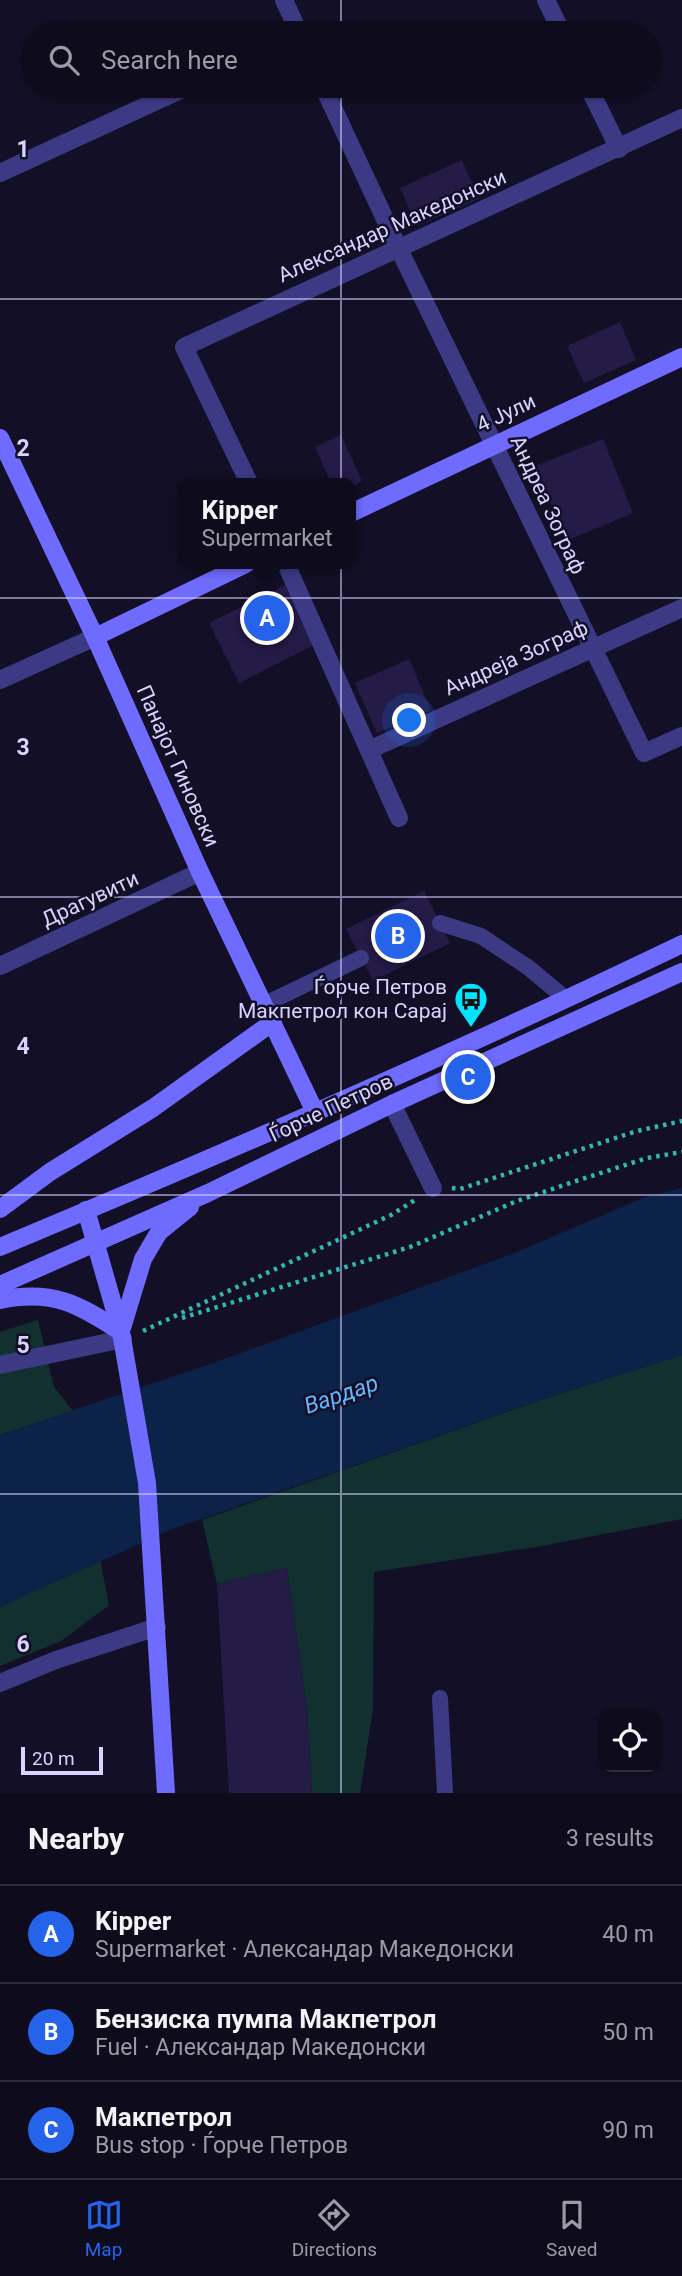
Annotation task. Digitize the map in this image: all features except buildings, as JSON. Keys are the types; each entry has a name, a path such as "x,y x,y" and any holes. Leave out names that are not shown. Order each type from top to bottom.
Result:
{"main road":[{"name":"4 Јули","path":"356,511 682,357"},
{"name":"Панајот Гиновски","path":"0,438 95,637 200,872 315,1112"},
{"path":"95,637 236,569"},
{"name":"Ѓорче Петров","path":"0,1247 315,1112 682,944"},
{"name":"Ѓорче Петров","path":"0,1285 208,1193 392,1104 682,972"},
{"path":"0,1209 50,1172 153,1108 273,1022"},
{"path":"123,1342 135,1280 159,1232 208,1193"},
{"path":"86,1210 123,1342 147,1483 166,1793"},
{"path":"0,1300 42,1296 70,1300 123,1342"}],"street":[{"path":"284,0 294,21"},
{"path":"546,0 556,21"},
{"path":"0,173 163,98"},
{"name":"Андреа Зограф","path":"329,98 591,650 644,754 682,736"},
{"path":"594,98 619,149"},
{"name":"Александар Македонски","path":"247,478 184,347 682,118"},
{"path":"288,569 399,818"},
{"name":"Андреја Зограф","path":"369,750 682,608"},
{"path":"0,680 95,637"},
{"name":"Драгувити","path":"0,966 200,872"},
{"path":"392,1104 433,1188"},
{"path":"0,1365 123,1342"},
{"path":"0,1683 55,1660 157,1627"}],"lane":[{"path":"440,923 481,936 529,968 566,999"},
{"path":"265,1004 361,958"},
{"path":"440,1698 445,1793"}],"path":[{"path":"170,1321 410,1247 517,1201 576,1181 647,1158 682,1152"}],"green space":[{"path":"38,1320 54,1387 73,1411 0,1435 0,1332"},
{"path":"682,1355 682,1519 542,1546 374,1572 373,1709 360,1793 312,1793 307,1710 287,1568 217,1584 202,1520 543,1399"},
{"path":"100,1559 109,1605 61,1641 0,1666 0,1607"}],"water":[{"name":"Вардар","path":"682,1188 682,1355 543,1399 170,1530 0,1607 0,1435 216,1362 512,1254 645,1197"}],"place":[{"name":"Kipper","path":"267,618"},
{"name":"Бензиска пумпа Макпетрол","path":"398,936"},
{"name":"Ѓорче Петров Макпетрол кон Сарај","path":"471,1029"},
{"name":"Макпетрол","path":"468,1077"}]}
